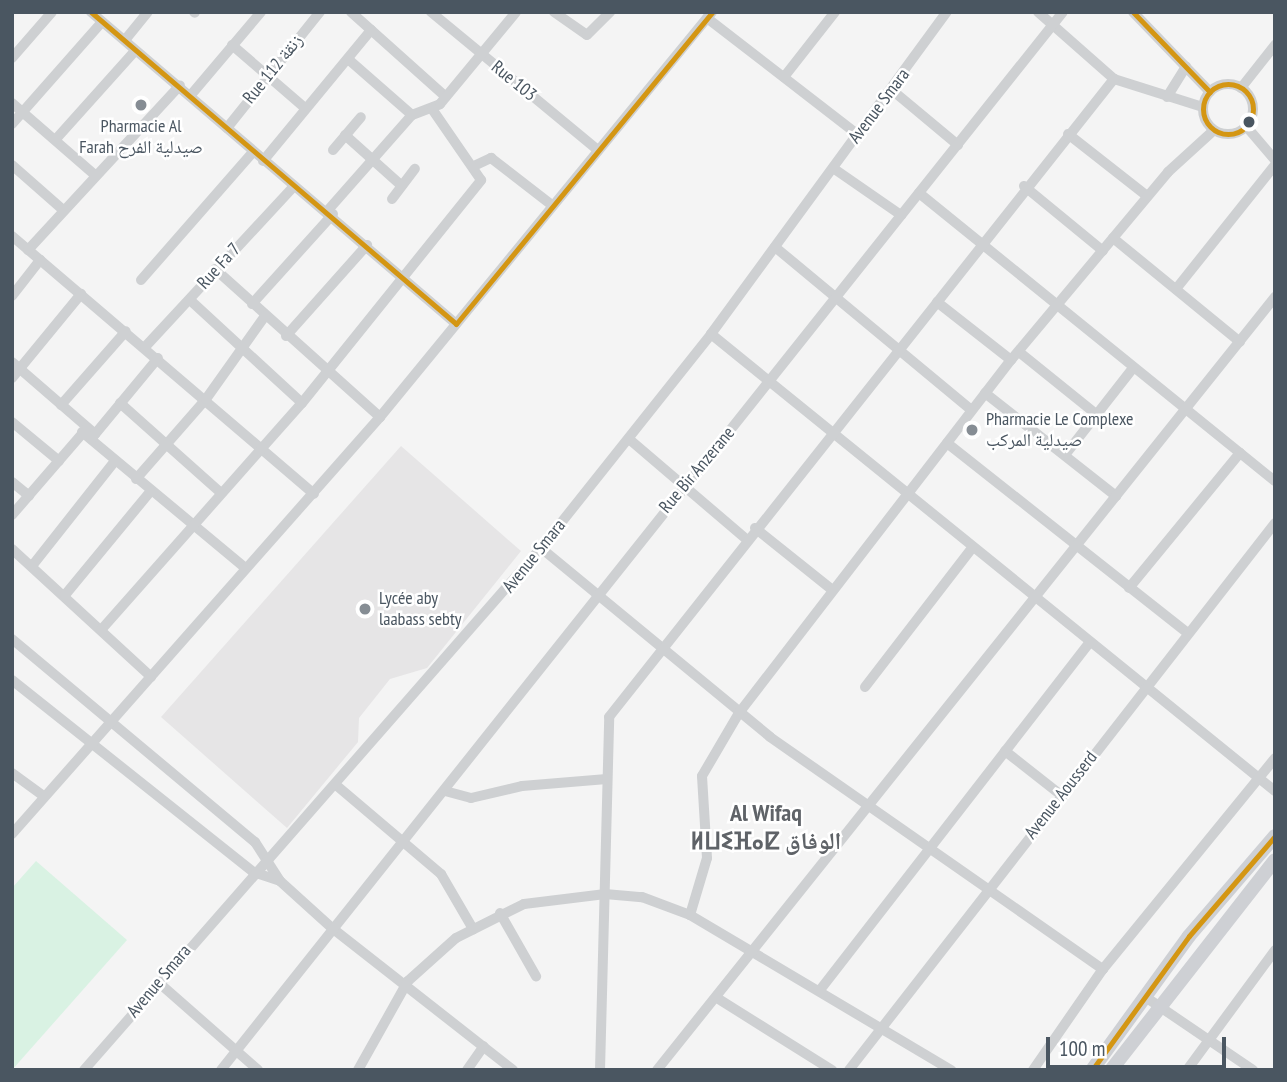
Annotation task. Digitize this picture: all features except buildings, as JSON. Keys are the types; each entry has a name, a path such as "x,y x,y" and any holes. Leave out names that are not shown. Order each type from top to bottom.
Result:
{"street":[{"path":"12,58 52,12"},
{"path":"91,12 135,51 180,85 262,161 331,212 456,324"},
{"path":"124,40 148,12"},
{"path":"190,96 261,12"},
{"name":"Rue 112 زنقة","path":"227,128 266,75 320,12"},
{"path":"351,12 446,97"},
{"name":"Rue 103","path":"430,12 444,17 483,56 598,149"},
{"path":"252,304 412,115 432,109 446,97 483,56 516,12"},
{"path":"554,12 587,35 610,12"},
{"path":"784,77 835,12"},
{"name":"Avenue Smara","path":"84,1070 253,872 336,785 541,548 711,334 947,12"},
{"path":"1038,12 1114,79 1203,107 1214,130"},
{"name":"Rue Bir Anzerane","path":"221,1070 332,928 445,791 683,484 770,385 1063,12"},
{"path":"1133,12 1210,93"},
{"path":"12,834 44,796 93,746 245,568 314,494 380,417 709,15 857,134"},
{"path":"12,124 102,22"},
{"path":"262,161 371,30"},
{"path":"232,45 305,108"},
{"path":"1241,88 1275,45"},
{"path":"56,139 135,51"},
{"path":"348,59 412,115"},
{"path":"1167,97 1186,66"},
{"path":"600,1070 609,717 660,647 755,527 832,438 1024,186 1114,79"},
{"path":"28,250 62,209 180,85"},
{"path":"1203,107 1210,93 1225,85 1241,88"},
{"path":"1214,130 1234,133 1246,126 1253,111 1241,88"},
{"path":"892,90 958,145"},
{"path":"12,103 96,176"},
{"path":"101,630 191,524 302,403 481,180 476,164 432,109"},
{"path":"333,150 361,117"},
{"path":"1176,289 1275,163 1246,126"},
{"path":"690,915 707,858 702,776 739,713 830,589 1011,360 1147,196 1214,130"},
{"path":"1068,134 1147,196"},
{"path":"345,135 402,186"},
{"path":"141,280 254,151"},
{"path":"476,164 491,158 553,206"},
{"path":"12,165 62,209"},
{"path":"833,168 901,215"},
{"path":"391,199 415,169"},
{"name":"Rue Fa 7","path":"145,347 294,186"},
{"path":"1024,186 1103,251"},
{"path":"919,193 1055,308 1275,481"},
{"path":"12,236 314,494"},
{"path":"1113,238 1240,342"},
{"path":"286,335 367,245"},
{"path":"775,247 971,410"},
{"path":"12,296 40,260"},
{"path":"215,269 327,373 380,417"},
{"path":"12,378 16,365 81,294"},
{"path":"657,1070 868,810 1275,297"},
{"path":"190,300 302,403"},
{"path":"937,302 1011,360"},
{"path":"136,479 206,399 265,316"},
{"path":"61,405 126,331"},
{"path":"711,334 904,497 972,548 1275,791"},
{"path":"1019,352 1096,414"},
{"path":"12,515 59,461 120,403 158,358"},
{"path":"16,365 61,405 115,461 245,568"},
{"path":"1065,455 1133,368"},
{"path":"985,393 1116,496"},
{"path":"120,403 220,492"},
{"path":"12,422 59,461"},
{"path":"629,439 746,539"},
{"path":"947,443 1075,547 1188,633"},
{"path":"1129,588 1240,453"},
{"path":"32,566 115,461"},
{"path":"12,482 29,496"},
{"path":"65,595 150,492"},
{"name":"Avenue Aousserd","path":"849,1070 1275,523"},
{"path":"755,527 830,589"},
{"path":"541,548 739,713 868,810 1103,969"},
{"path":"865,687 972,548"},
{"path":"12,549 151,677"},
{"path":"12,639 114,722 269,856 280,881"},
{"path":"820,990 1089,643"},
{"path":"12,680 253,872 280,881 332,928 408,981 513,1070"},
{"path":"1005,751 1061,795"},
{"path":"1033,1070 1103,969 1275,758"},
{"path":"12,773 44,796"},
{"path":"445,791 471,798 522,786 607,779"},
{"path":"336,785 404,841 450,886 473,929"},
{"path":"1092,1070 1144,996 1275,836"},
{"path":"1111,1070 1157,1005 1275,860"},
{"path":"358,1070 408,981 473,929 500,913 605,894 642,897 690,915 754,950 951,1070"},
{"path":"500,913 536,976"},
{"path":"1187,1070 1206,1039 1275,950"},
{"path":"158,982 258,1070"},
{"path":"1144,996 1253,1070"},
{"path":"717,998 832,1070"},
{"path":"467,1070 484,1046"}],"shaded area":[{"name":"Lycée aby laabass sebty","path":"401,446 521,551 427,668 390,679 359,718 358,742 287,828 161,717"}],"green space":[{"path":"36,861 127,940 12,1070 12,888"}],"transit line":[{"name":"7","path":"91,12 456,324"},
{"name":"7","path":"456,324 712,12"},
{"name":"7","path":"1133,12 1210,92"},
{"name":"7","path":"1228,84 1245,92 1253,109 1245,126 1228,134 1211,126 1203,109 1211,92 1228,84"},
{"name":"7","path":"1092,1070 1189,936 1275,836"}],"place":[{"name":"Pharmacie Al Farah صيدلية الفرح","path":"141,105"},
{"name":"Pharmacie Le Complexe صيدلية المركب","path":"972,430"},
{"name":"Lycée aby laabass sebty","path":"365,609"}],"district":[{"name":"Al Wifaq ⵍⵡⵉⴼⴰⵇ الوفاق","path":"766,827"}]}
